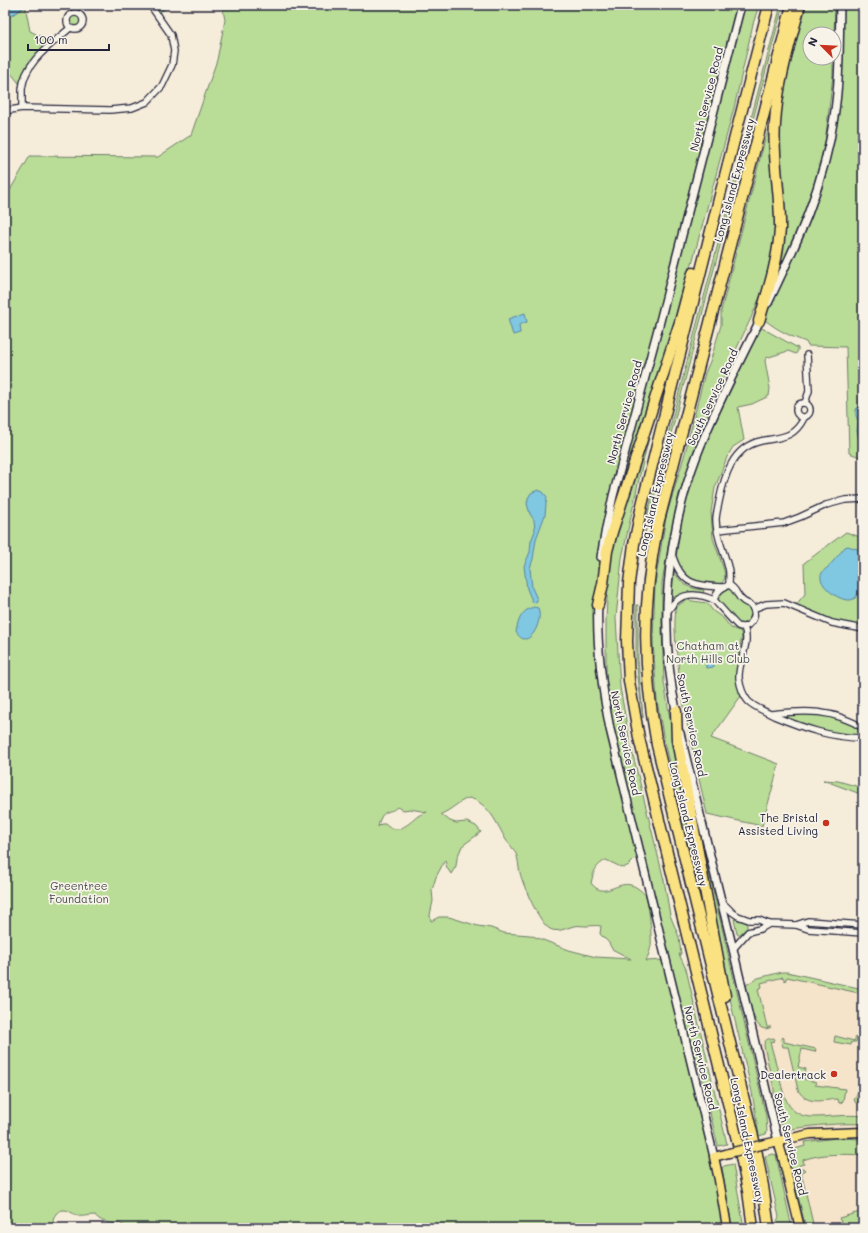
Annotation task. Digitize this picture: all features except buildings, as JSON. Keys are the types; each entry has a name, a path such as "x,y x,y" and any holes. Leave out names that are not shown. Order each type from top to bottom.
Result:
{"highway":[{"name":"Long Island Expressway","path":"753,1228 748,1191 740,1152 639,738 630,687 626,641 628,583 638,524 720,194 769,5"},
{"name":"Long Island Expressway","path":"770,1228 760,1168 654,732 646,666 646,607 651,561 661,510 792,5"},
{"path":"759,321 774,271 779,237 779,202 775,139 776,115 785,67 800,5"},
{"path":"598,605 604,584 607,551 612,532 684,308 710,210 720,194"},
{"path":"676,711 677,740 726,1004 726,1024"}],"main road":[{"name":"North Service Road","path":"727,1228 714,1157 610,729 602,684 598,634 598,605 602,555 610,509 741,5"},
{"name":"South Service Road","path":"800,1228 676,711 669,662 667,612 668,582 672,552 680,509 696,456 802,232 816,194 824,166 833,127 837,93 840,5"},
{"path":"714,1157 810,1134 863,1132"}],"street":[{"path":"5,110 22,108 110,110 132,108 147,102 162,86 172,65 174,51 171,35 150,5"},
{"path":"22,108 22,87 28,70 44,49 70,28"},
{"path":"805,404 809,391 807,355"},
{"path":"730,585 729,568 720,544 716,520 722,489 731,463 740,451 758,442 789,435 799,427 810,411 809,407 805,404 800,404 796,407 798,416 804,418"},
{"path":"718,530 784,523 826,505 845,500 863,499"},
{"path":"672,552 679,572 692,583 704,587 723,588"},
{"path":"714,600 717,592 730,585"},
{"path":"667,612 678,600 686,596 705,596 714,600 734,622 739,626 744,627 750,624 753,619 754,612 752,606 744,602 738,596 735,588 730,585"},
{"path":"753,609 766,604 784,603 832,623 863,629"},
{"path":"744,627 746,632 746,641 739,677 741,688 747,700 757,708 795,725 828,734 863,738"},
{"path":"770,714 798,711 821,713 839,716 863,728"},
{"path":"722,902 732,912 749,920 760,920 769,924 796,925 808,929 863,933"},
{"path":"796,925 808,921 863,925"},
{"path":"734,949 748,932 760,929 769,924"}],"shaded area":[{"path":"780,973 787,973 863,989 863,1128 811,1129 781,1135 743,983"},
{"path":"863,1134 863,1228 804,1228 783,1143 821,1135"}],"green space":[{"path":"25,5 30,31 44,38 51,44 34,61 22,87 10,72 5,69 5,16 16,13"},
{"path":"150,5 170,5 157,14"},
{"name":"Greentree Foundation","path":"222,5 741,5 626,449 599,581 603,684 638,856 629,865 623,868 606,860 599,864 593,875 591,883 596,888 601,890 626,884 631,885 639,889 646,896 651,929 651,946 646,961 666,960 727,1228 129,1228 120,1223 104,1221 94,1215 78,1216 69,1211 61,1210 55,1215 53,1221 54,1226 45,1228 5,1228 5,194 10,190 30,156 158,157 191,135 217,60 225,20","holes":["469,798 482,804 487,809 514,850 522,879 536,912 550,929 562,930 576,926 601,926 600,934 609,943 612,949 631,959 596,957 569,950 530,935 504,933 449,917 439,917 431,921 430,915 433,901 432,890 436,877 445,860 447,868 451,874 456,866 457,858 462,846 481,832 476,826 467,822 456,823 450,821 441,814","397,807 404,810 410,809 427,812 419,815 402,828 394,829 385,824 381,824 378,827 383,814"]},
{"path":"745,5 759,5 753,24 734,108 676,321 622,484 620,483"},
{"path":"781,5 783,5 645,533 647,516"},
{"path":"804,5 835,5 834,26 802,26 802,66 833,66 833,75 825,143 809,202 784,260 776,271 784,232 783,187 778,147 779,109 785,78"},
{"path":"843,5 863,5 863,458 849,453 846,347 808,346 806,342 785,333 765,320 765,317 804,234 823,186 834,135 842,78"},
{"path":"72,13 78,13 83,18 81,27 78,29 72,29 67,24 67,18"},
{"path":"772,120 776,221 773,254 767,280 718,388 679,494 662,583 664,682 702,893 696,876 665,746 657,701 653,642 655,583 666,517 685,453 705,373 711,359 721,325 721,311 764,143"},
{"path":"760,327 798,348 798,350 796,354 788,351 766,358 765,361 770,388 769,396 752,404 738,407 744,440 733,447 727,457 715,488 711,512 713,538 724,570 725,578 722,583 715,585 704,585 689,579 678,567 676,558 689,486 701,453"},
{"path":"660,392 622,558 616,618 620,687 630,743 664,880 670,915 679,937 681,954 679,954 686,969 727,1144 718,1146 699,1068 691,1046 614,734 606,678 606,620 609,554"},
{"path":"846,532 863,538 863,629 853,628 794,607 805,594 804,563"},
{"path":"672,564 674,570 683,583 692,588 704,590 703,593 688,593 679,595 669,607"},
{"path":"729,585 754,612 750,624 739,626 717,605 717,592"},
{"name":"Chatham at North Hills Club","path":"686,600 707,603 713,611 723,618 731,628 740,631 742,635 737,674 737,681 741,696 711,738 779,764 762,826 707,814 686,715 676,649 676,607"},
{"path":"636,605 638,605 638,660 643,718 636,661"},
{"path":"821,713 863,728 863,738 828,734 770,714"},
{"path":"823,780 838,781 863,788 863,795"},
{"path":"697,821 766,1116 767,1132 766,1134 759,1136 752,1092 732,1008 696,825"},
{"path":"734,919 747,924 747,928 739,935 737,934"},
{"path":"782,972 863,989 863,994 787,977 785,981 783,977 761,983 762,987 758,989 767,1027 771,1027 765,1029 760,1027 756,1021 750,1006 746,985 758,978"},
{"path":"835,1036 854,1041 856,1037 857,1038 856,1042 852,1042 851,1045 834,1042"},
{"path":"783,1037 784,1042 816,1049 815,1052 802,1049 798,1067 806,1069 804,1079 816,1082 815,1085 845,1089 843,1101 841,1103 839,1103 838,1099 816,1101 802,1095 798,1090 788,1047 783,1047 781,1040"},
{"path":"768,1039 775,1039 774,1041 770,1042 785,1098 792,1109 805,1116 814,1117 844,1115 863,1116 863,1124 810,1126 792,1129 789,1129 788,1126 782,1125 780,1123 774,1101 774,1089 764,1046"},
{"path":"858,1092 863,1093 863,1099 859,1099 857,1103 854,1099"},
{"path":"837,1138 863,1139 863,1155 833,1154 817,1156 803,1160 804,1164 800,1165 792,1172 787,1157 788,1151 805,1146 804,1142"},
{"path":"773,1154 776,1155 792,1228 777,1228 777,1221 779,1217 765,1156"},
{"path":"733,1164 744,1228 732,1228 722,1168"},
{"path":"803,1168 805,1170 801,1172 814,1228 806,1228 794,1181 798,1172"},
{"path":"863,1211 863,1222 850,1228 828,1228 841,1222 839,1218"}],"water":[{"path":"5,5 25,5 16,13 5,16"},
{"path":"525,313 527,322 519,325 520,333 513,335 508,319"},
{"path":"861,385 863,385 863,445 859,439 857,431 858,421 856,416"},
{"path":"538,490 543,492 547,497 545,515 536,539 530,568 532,588 537,599 537,601 533,603 527,589 524,566 530,552 531,541 535,531 534,520 530,514 527,504 528,498 531,493"},
{"path":"848,546 863,551 861,587 856,597 852,600 846,600 834,595 828,590 821,580 823,571 832,563 845,547"},
{"path":"534,607 538,608 539,614 537,627 530,637 525,639 521,638 516,632 519,620 523,613"},
{"path":"713,654 714,667 706,668 705,655"}],"place":[{"name":"The Bristal Assisted Living","path":"826,823"},
{"name":"Dealertrack","path":"834,1074"}]}
